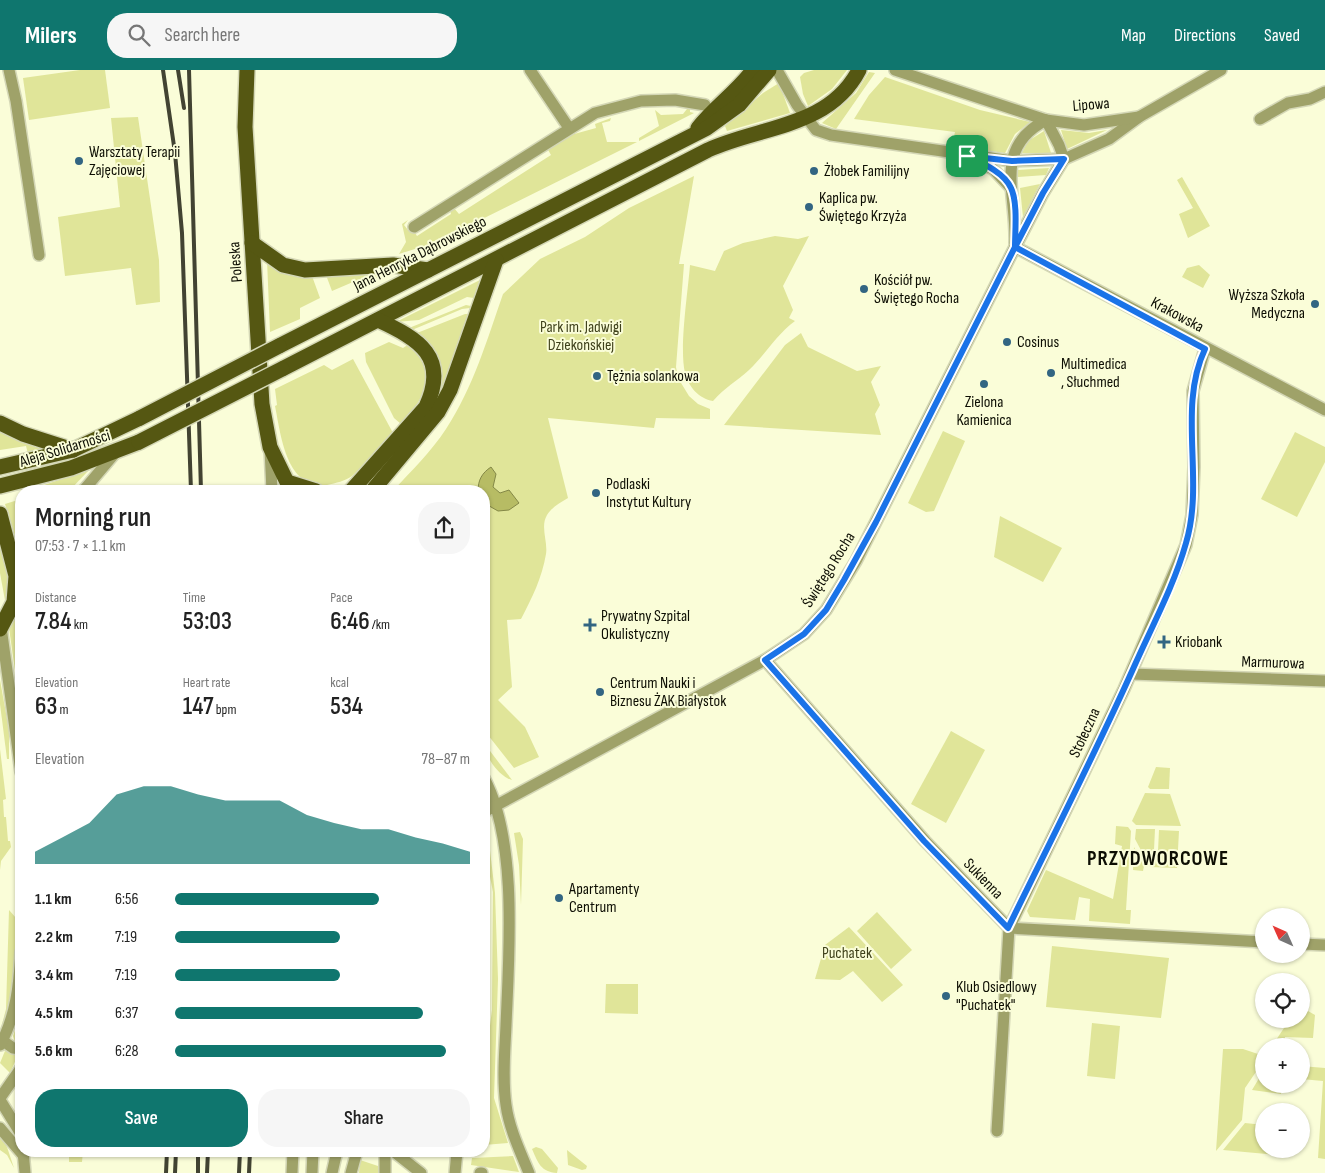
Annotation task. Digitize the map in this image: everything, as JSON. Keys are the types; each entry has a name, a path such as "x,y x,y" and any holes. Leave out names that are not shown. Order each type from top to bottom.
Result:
{"main road":[{"path":"691,137 706,117 736,91 754,70"},
{"name":"Jana Henryka Dąbrowskiego","path":"73,450 140,418 691,137 728,115 750,94 769,70"},
{"path":"374,322 708,150 741,136 806,118 838,99 859,70"},
{"name":"Poleska","path":"247,71 245,127 262,404 270,447 289,485"},
{"path":"252,243 283,264 305,270 393,265 428,270"},
{"path":"377,485 427,428 450,390 496,260"},
{"path":"356,485 426,407 432,393 434,374 422,345 411,336 374,322"},
{"name":"Aleja Solidarności","path":"0,486 71,468 139,442 374,322"},
{"path":"0,423 23,434 73,450"},
{"name":"Aleja Solidarności","path":"0,467 73,450"},
{"path":"0,514 15,572"},
{"path":"0,625 14,602 15,589"}],"street":[{"path":"9,70 16,101 39,254"},
{"path":"530,70 569,128"},
{"path":"777,70 806,118 816,130 831,135 1012,161 1064,159 1046,120 1035,126 1019,141 1012,161"},
{"name":"Lipowa","path":"895,70 1046,120 1084,125 1139,117"},
{"name":"Lipowa","path":"1064,159 1109,139 1139,117 1221,70"},
{"path":"1260,119 1288,103 1310,100 1325,92"},
{"name":"Jana Henryka Dąbrowskiego","path":"414,227 595,113 641,101 675,100 705,105"},
{"path":"967,156 993,170 1011,188"},
{"name":"Świętego Rocha","path":"490,808 765,660 804,634 826,610 876,522 1015,247 1043,193 1064,159"},
{"name":"Świętego Rocha","path":"1012,161 1011,188 1016,221 1015,247"},
{"name":"Krakowska","path":"1015,247 1205,349 1325,410"},
{"name":"Stołeczna","path":"997,1131 1008,928 1131,674 1170,586 1190,531 1194,467 1193,391 1205,349"},
{"name":"Poleska","path":"270,447 272,485"},
{"path":"89,485 116,452"},
{"path":"0,625 15,725"},
{"name":"Sukienna","path":"765,660 924,841 1008,928"},
{"path":"0,666 9,678"},
{"name":"Marmurowa","path":"1131,674 1325,682"},
{"path":"490,792 496,805 503,844 508,910 508,983 504,1080 506,1106 511,1126 529,1173"},
{"path":"1008,928 1255,942"},
{"path":"1310,944 1325,945"},
{"path":"15,1008 1,1043 15,1048"},
{"path":"15,1077 0,1099 15,1124"},
{"path":"0,1128 15,1144"},
{"path":"23,1157 25,1173"},
{"path":"292,1173 293,1157"},
{"path":"312,1173 313,1157"},
{"path":"332,1173 336,1157"},
{"path":"351,1173 355,1157"},
{"path":"384,1173 385,1157"},
{"path":"399,1157 411,1169 421,1173"},
{"path":"454,1173 456,1157"}],"green space":[{"path":"80,70 105,70 110,108 29,120 23,78"},
{"path":"814,70 847,70 832,89 808,106 803,94 800,77 804,73"},
{"path":"869,72 875,73 836,129 822,123 856,93"},
{"path":"885,77 980,110 1030,122 1015,134 1005,153 961,147 953,141 955,132 854,119 869,95"},
{"path":"779,83 790,113 727,131 725,126 763,93"},
{"path":"687,109 694,113 639,141 639,138 659,126 655,110 661,115 683,114"},
{"path":"138,117 159,260 160,302 136,305 131,268 65,276 58,217 120,207 111,118"},
{"path":"611,118 610,121 602,123 607,142 637,142 434,243 399,254 406,242 402,224 408,220 404,225 408,230 412,228 417,236 451,214 450,210 454,208 459,214 551,155 547,148 567,136 596,128 595,124"},
{"path":"1061,130 1089,133 1107,130 1067,149"},
{"path":"1044,131 1051,153 1022,153 1028,141"},
{"path":"1049,168 1046,175 1018,177 1018,170"},
{"name":"Park im. Jadwigi Dziekońskiej","path":"694,176 679,264 684,264 676,367 678,378 689,396 698,404 710,409 710,419 656,418 654,428 548,418 568,498 556,505 545,520 546,554 544,563 539,580 521,619 507,620 512,687 498,700 525,727 539,757 514,768 490,738 490,485 399,485 434,446 456,413 479,363 503,294 540,259 585,237 629,208"},
{"path":"1182,177 1210,226 1188,238 1179,214 1193,208 1177,180"},
{"path":"1040,184 1023,217 1020,188"},
{"path":"775,236 798,239 809,236 783,286 793,310 789,318 795,321 749,370 713,401 703,398 691,387 686,378 683,362 683,335 690,265 715,271 724,251 743,243"},
{"path":"267,260 312,276 320,298 300,308 300,319 270,332"},
{"path":"1199,265 1210,275 1203,288 1182,277 1187,268"},
{"path":"387,272 361,287 353,282 332,291 326,275"},
{"path":"484,278 474,298 467,297 419,320 396,322"},
{"path":"466,305 471,306 412,330 409,328"},
{"path":"469,314 439,397 435,355 427,341 417,333"},
{"path":"801,333 808,347 857,371 881,366 871,382 880,405 875,414 881,435 724,425 785,345"},
{"path":"389,342 403,348 409,344 418,354 424,365 426,375 422,396 401,424 394,418 366,362 365,353"},
{"path":"353,359 393,433 352,476 343,481 327,485 313,484 302,479 294,470 288,458 283,445 275,406 277,405 275,389 324,365 332,370"},
{"path":"0,430 44,451 28,454 26,446 0,450"},
{"path":"943,431 965,441 934,511 926,512 908,503"},
{"path":"1295,432 1325,447 1325,462 1297,517 1261,499"},
{"path":"89,470 75,485 44,485"},
{"path":"15,501 15,536 5,504"},
{"path":"1000,516 1062,548 1043,582 994,557"},
{"path":"0,544 10,580 6,606 0,573"},
{"path":"15,617 15,670 9,628"},
{"path":"0,680 9,730 9,759 7,759 0,704"},
{"path":"951,731 985,750 946,823 911,804"},
{"path":"0,749 6,799 3,800 4,817 6,817 8,841 10,841 11,847 1,861 0,870"},
{"path":"490,751 512,780 502,775 490,759"},
{"path":"1156,767 1170,768 1169,789 1150,789 1148,787"},
{"path":"1145,793 1170,794 1181,826 1136,825 1132,821"},
{"path":"1116,826 1128,827 1131,831 1126,910 1131,910 1130,924 1089,921 1090,899 1079,897 1075,920 1030,917 1027,911 1046,870 1113,899 1122,846 1115,844"},
{"path":"1136,829 1155,829 1154,850 1158,851 1159,830 1179,831 1177,868 1150,867 1135,839"},
{"path":"520,832 523,839 521,905 519,865 514,833"},
{"path":"1134,847 1144,866 1143,871 1133,870"},
{"path":"490,850 495,893 498,979 494,1098 508,1143 490,1144 490,1026 492,1010 493,892 490,877"},
{"path":"9,910 15,917 15,968 9,1005 0,1032 6,1009"},
{"path":"877,912 912,950 891,969 857,931"},
{"name":"Puchatek","path":"849,927 903,985 882,1002 853,971 840,980 815,979 825,945"},
{"path":"1052,946 1169,958 1161,1018 1046,1007"},
{"path":"606,984 638,984 638,1014 605,1013"},
{"path":"1310,1012 1315,1015 1313,1038 1277,1038 1284,1028 1310,1028"},
{"path":"1092,1023 1120,1026 1115,1079 1087,1076"},
{"path":"1223,1049 1243,1049 1255,1053 1255,1073 1245,1088 1242,1120 1216,1151"},
{"path":"5,1051 15,1054 15,1062 10,1073 0,1063"},
{"path":"1310,1067 1325,1068 1325,1159 1318,1158 1323,1081 1310,1080"},
{"path":"1245,1123 1255,1124 1255,1153 1223,1150"},
{"path":"0,1135 7,1147 14,1168 7,1155 0,1150"},
{"path":"536,1147 542,1149 558,1168 557,1173 547,1171 541,1166 532,1149"},
{"path":"567,1150 587,1166 586,1169 582,1170 568,1165"},
{"path":"513,1156 519,1172 471,1165 472,1158"},
{"path":"69,1157 82,1157 82,1162 69,1162"},
{"path":"360,1160 378,1166 378,1173 359,1173"}],"shaded area":[{"path":"491,467 496,474 493,487 500,493 509,490 519,503 509,510 498,511 490,506 490,485 479,485 485,472"}],"railway":[{"path":"163,70 175,153 182,233 191,485"},
{"path":"178,70 184,108"},
{"path":"189,70 201,485"},
{"path":"166,1173 167,1157"},
{"path":"175,1173 176,1157"},
{"path":"198,1157 198,1173"},
{"path":"207,1173 208,1157"},
{"path":"239,1173 240,1157"},
{"path":"249,1173 250,1157"}],"place":[{"name":"Warsztaty Terapii Zajęciowej","path":"79,161"},
{"name":"Żłobek Familijny","path":"814,171"},
{"name":"Kaplica pw. Świętego Krzyża","path":"809,207"},
{"name":"Kościół pw. Świętego Rocha","path":"864,289"},
{"name":"Wyższa Szkoła Medyczna","path":"1315,304"},
{"name":"Cosinus","path":"1007,342"},
{"name":"Multimedica , Słuchmed","path":"1051,373"},
{"name":"Tężnia solankowa","path":"597,376"},
{"name":"Zielona Kamienica","path":"984,384"},
{"name":"Podlaski Instytut Kultury","path":"596,493"},
{"name":"Prywatny Szpital Okulistyczny","path":"590,625"},
{"name":"Kriobank","path":"1164,642"},
{"name":"Centrum Nauki i Biznesu ŻAK Białystok","path":"600,692"},
{"name":"Apartamenty Centrum","path":"559,898"},
{"name":"Klub Osiedlowy \"Puchatek\"","path":"946,996"}],"district":[{"name":"PRZYDWORCOWE","path":"1158,858"}],"route":[{"path":"967,156 985,164 1002,177 1011,188 1016,221 1015,247 856,561 826,610 804,634 765,660 924,841 1008,928 1124,689 1170,586 1186,545 1192,515 1194,467 1192,400 1194,382 1205,349 1015,247 1043,193 1064,159 1012,161 967,156"}]}
